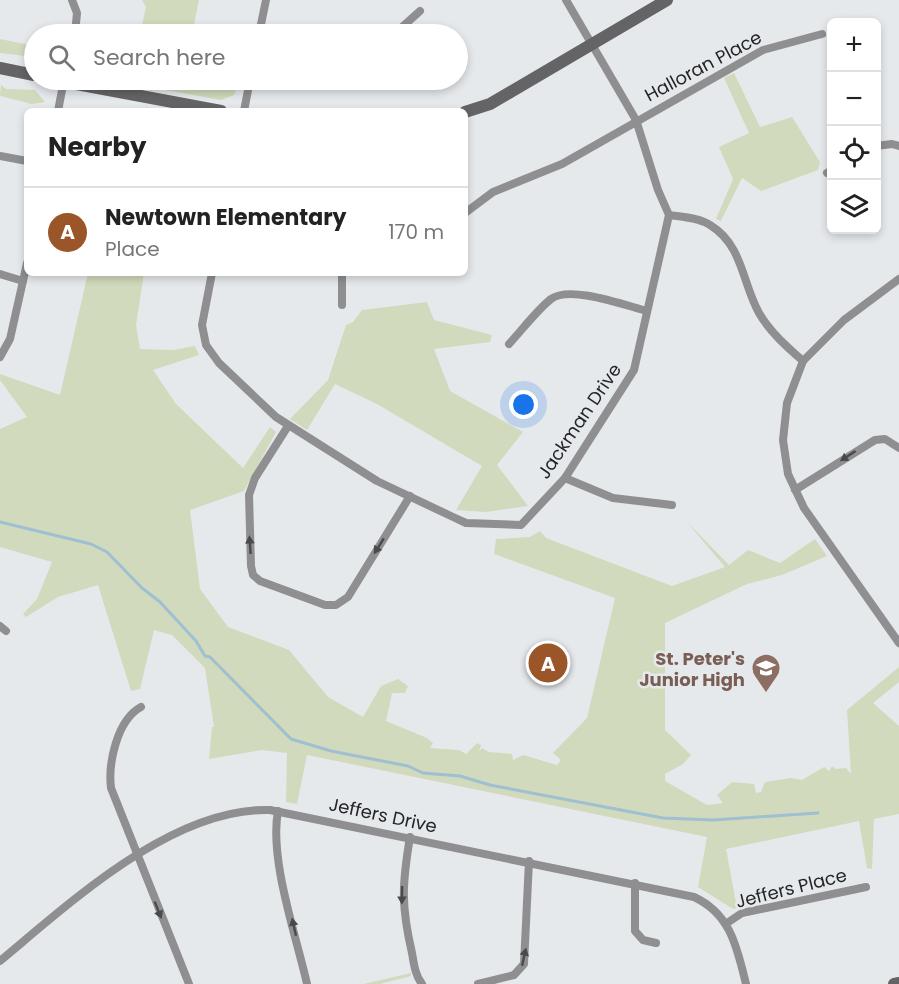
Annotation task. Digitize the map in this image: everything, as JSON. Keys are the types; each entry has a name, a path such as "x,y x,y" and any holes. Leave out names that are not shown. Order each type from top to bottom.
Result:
{"main road":[{"path":"468,111 490,104 666,0"},
{"path":"0,68 24,73"},
{"path":"113,90 206,108"},
{"path":"894,984 899,983"}],"street":[{"path":"72,0 78,19 77,24"},
{"path":"261,24 266,0"},
{"path":"566,0 636,120 658,190 669,215 709,224 726,238 739,258 759,312 777,337 803,361"},
{"path":"406,24 420,11"},
{"name":"Halloran Place","path":"468,211 493,192 551,170 762,50 822,34"},
{"path":"58,108 60,90"},
{"path":"245,108 248,90"},
{"path":"881,145 899,146"},
{"path":"0,156 24,160"},
{"name":"Jackman Drive","path":"211,276 202,325 210,352 271,413 377,481 466,523 521,525 565,478 634,370 669,215"},
{"path":"0,274 23,281"},
{"path":"0,357 10,339 24,276"},
{"path":"342,276 342,305"},
{"path":"899,279 843,320 803,361 791,386 783,423 784,460 795,490 815,526 899,641"},
{"path":"508,344 546,303 561,294 578,294 647,311"},
{"path":"288,426 255,478 249,495 251,566 253,575 260,581 325,605 341,604 348,597 410,496"},
{"path":"795,490 875,440 885,439 899,448"},
{"path":"565,478 613,498 672,506"},
{"path":"141,707 123,725 110,777 115,804 189,984"},
{"name":"Jeffers Drive","path":"0,961 96,881 136,856 214,818 243,811 278,811 529,861 694,897 714,909 727,924 736,945 746,984"},
{"path":"278,811 276,829 278,855 307,984"},
{"path":"410,837 403,880 402,906 416,973 422,984"},
{"path":"478,984 514,975 524,964 529,861"},
{"path":"635,884 635,931 643,940 656,943"},
{"name":"Jeffers Place","path":"727,924 742,913 866,887"}],"green space":[{"path":"142,0 199,0 194,24 142,24 146,7"},
{"path":"0,39 24,44 24,56 0,53"},
{"path":"734,73 760,127 792,117 820,162 818,170 761,191 742,178 721,221 716,219 733,179 719,147 749,133 724,78"},
{"path":"1,85 6,89 35,90 45,102 32,104 0,96"},
{"path":"166,90 236,90 234,95 221,100"},
{"path":"87,276 144,276 136,325 140,349 173,350 195,346 199,355 153,370 176,404 243,468 270,427 276,432 244,491 190,510 200,589 228,627 289,650 328,697 363,717 381,686 398,679 408,686 405,693 392,693 386,721 427,738 433,743 430,748 459,750 466,754 477,743 481,745 479,751 482,748 489,752 512,754 513,760 523,755 557,765 561,760 553,753 587,718 615,598 494,554 496,539 530,537 540,531 546,538 672,586 725,567 686,521 729,565 748,550 780,563 815,539 827,556 782,575 747,584 665,623 665,730 691,755 683,764 665,774 665,781 707,805 723,803 717,795 732,782 754,784 756,793 761,792 765,782 791,778 802,780 824,767 829,771 832,766 836,769 846,768 851,774 847,710 899,667 899,682 873,703 899,726 899,814 874,819 872,869 867,868 859,821 726,849 737,908 733,909 698,887 707,837 307,755 297,804 286,802 287,753 262,750 209,759 212,727 214,727 205,668 172,635 154,630 140,689 131,691 98,585 58,597 26,617 23,614 37,599 52,562 0,547 0,429 27,417 0,380 0,374 60,395"},
{"path":"427,302 434,320 492,335 490,342 434,349 450,391 523,432 497,465 528,506 486,512 456,510 482,466 377,404 335,384 307,430 290,419 328,380 346,325 353,322 362,310"},
{"path":"411,973 411,976 380,984 364,984"}],"waterway":[{"path":"0,522 91,544 107,552 142,588 160,602 196,641 205,656 210,657 291,739 331,751 408,766 423,773 460,776 490,785 663,818 713,820 818,813"}],"place":[{"name":"Newtown Elementary","path":"548,663"},
{"name":"St. Peter's Junior High","path":"766,694"}]}
